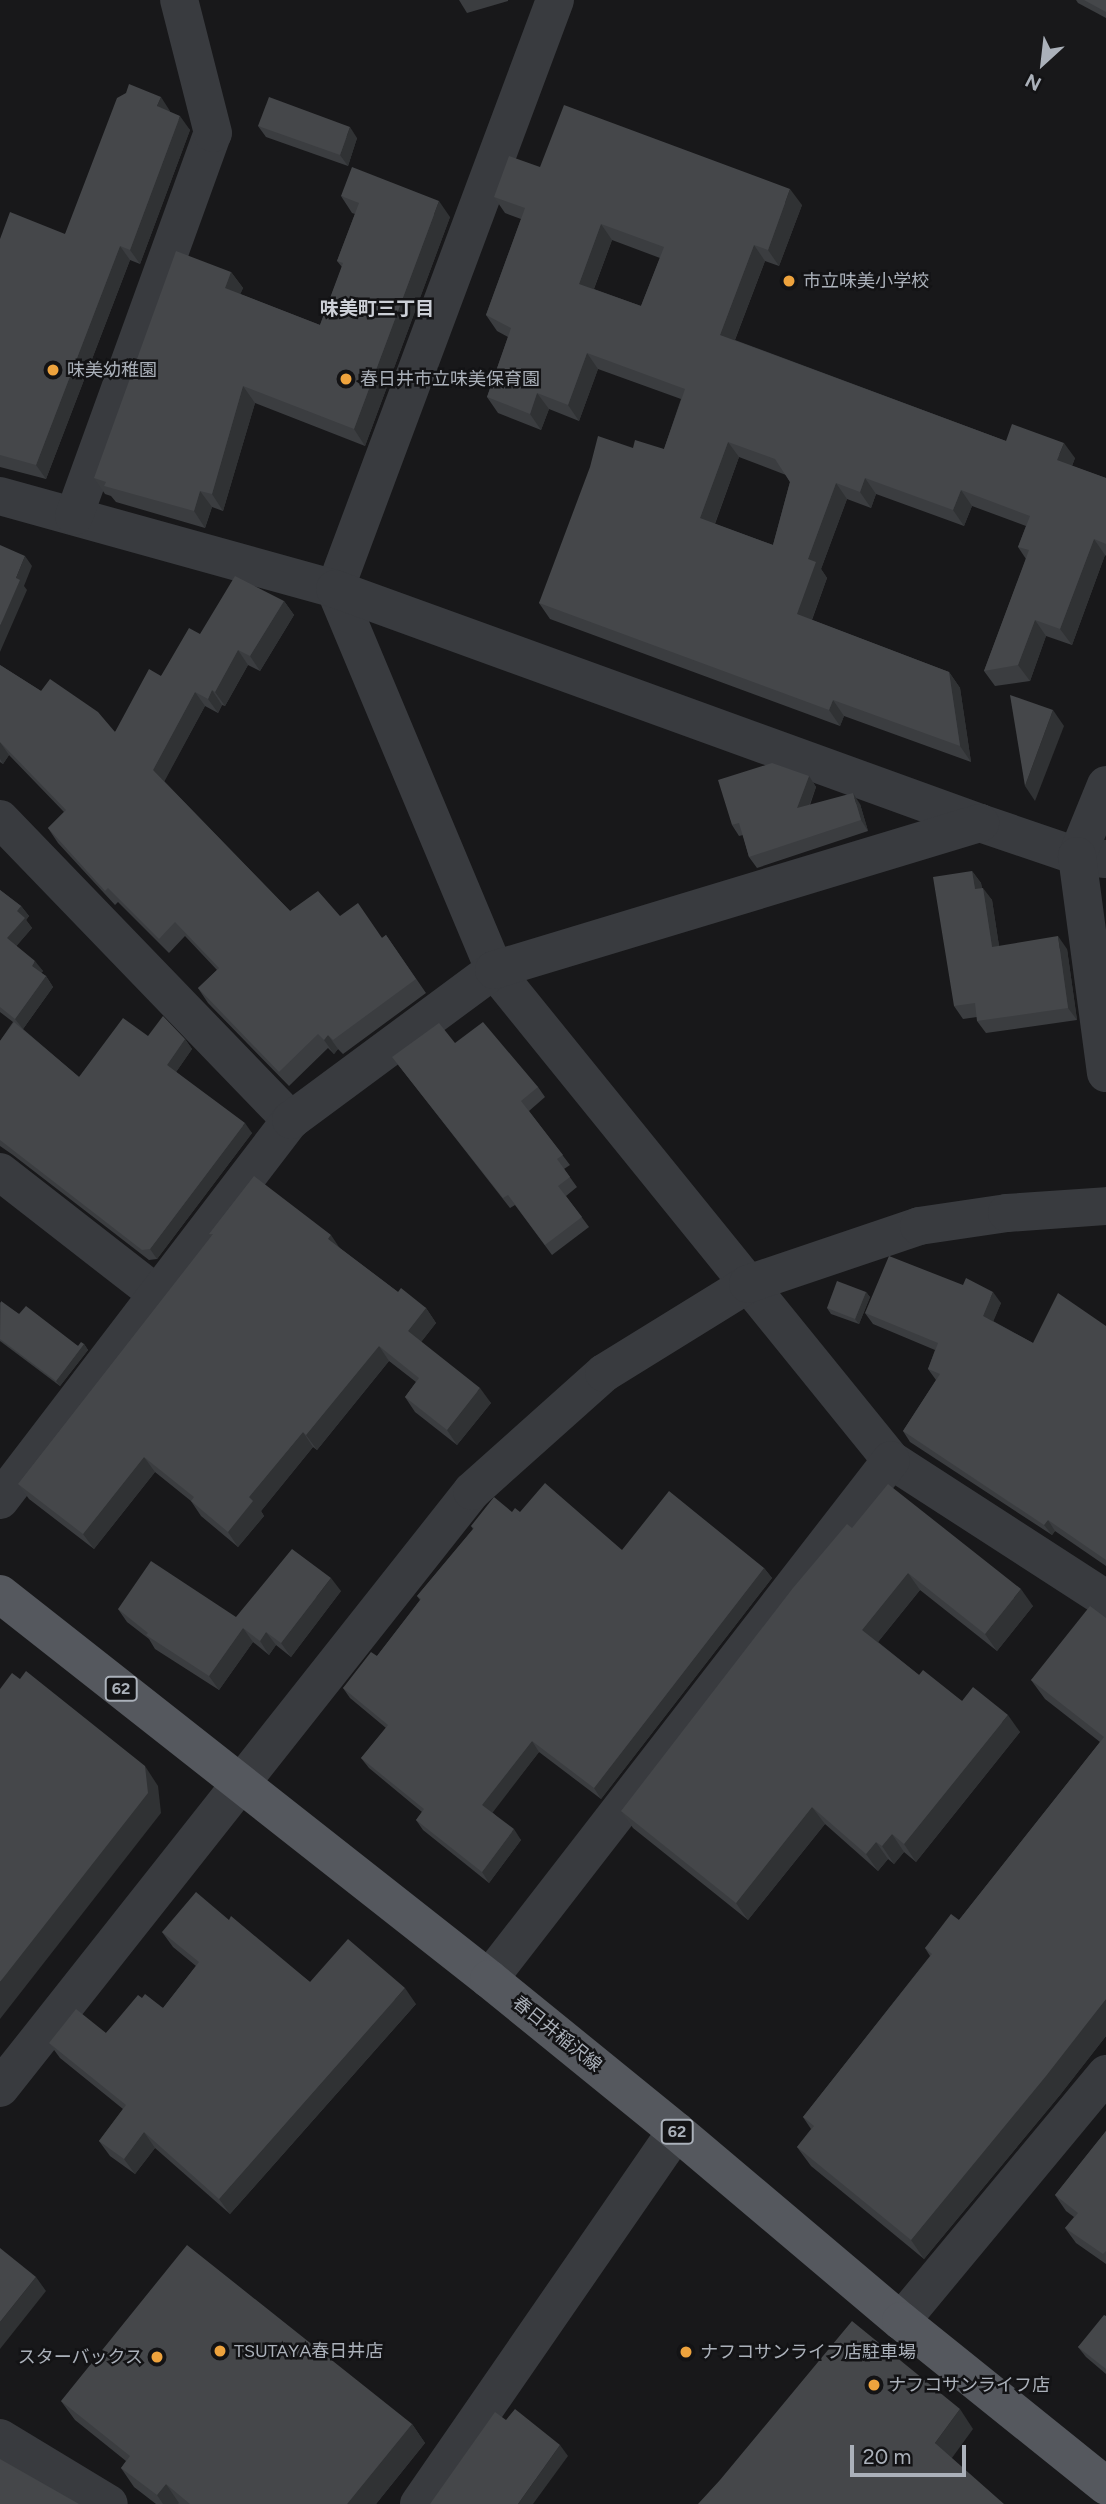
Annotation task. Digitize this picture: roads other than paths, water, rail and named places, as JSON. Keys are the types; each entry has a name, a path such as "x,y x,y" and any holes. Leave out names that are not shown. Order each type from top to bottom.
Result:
{"main road":[{"name":"春日井稲沢線","path":"0,1594 489,1979 676,2131 901,2321 1106,2486"}],"street":[{"path":"74,516 213,133 179,0"},
{"path":"555,0 335,589 494,970 891,1460 1106,1599"},
{"path":"0,496 335,589 980,823 1091,857"},
{"path":"1106,785 1091,857 1106,1073"},
{"path":"0,819 291,1120"},
{"path":"0,1500 291,1120 494,970 980,823"},
{"path":"0,1172 158,1295"},
{"path":"0,2088 472,1492 604,1373 748,1284 919,1226 1007,1213 1106,1206"},
{"path":"489,1979 891,1460"},
{"path":"901,2321 1106,2074"},
{"path":"428,2501 676,2131"},
{"path":"0,2438 109,2504"}],"place":[{"name":"市立味美小学校","path":"789,281"},
{"name":"味美幼稚園","path":"53,370"},
{"name":"春日井市立味美保育園","path":"346,379"},
{"name":"TSUTAYA春日井店","path":"220,2351"},
{"name":"ナフコサンライフ店駐車場","path":"686,2352"},
{"name":"スターバックス","path":"157,2357"},
{"name":"ナフコサンライフ店","path":"874,2385"}],"district":[{"name":"味美町三丁目","path":"377,309"}]}
